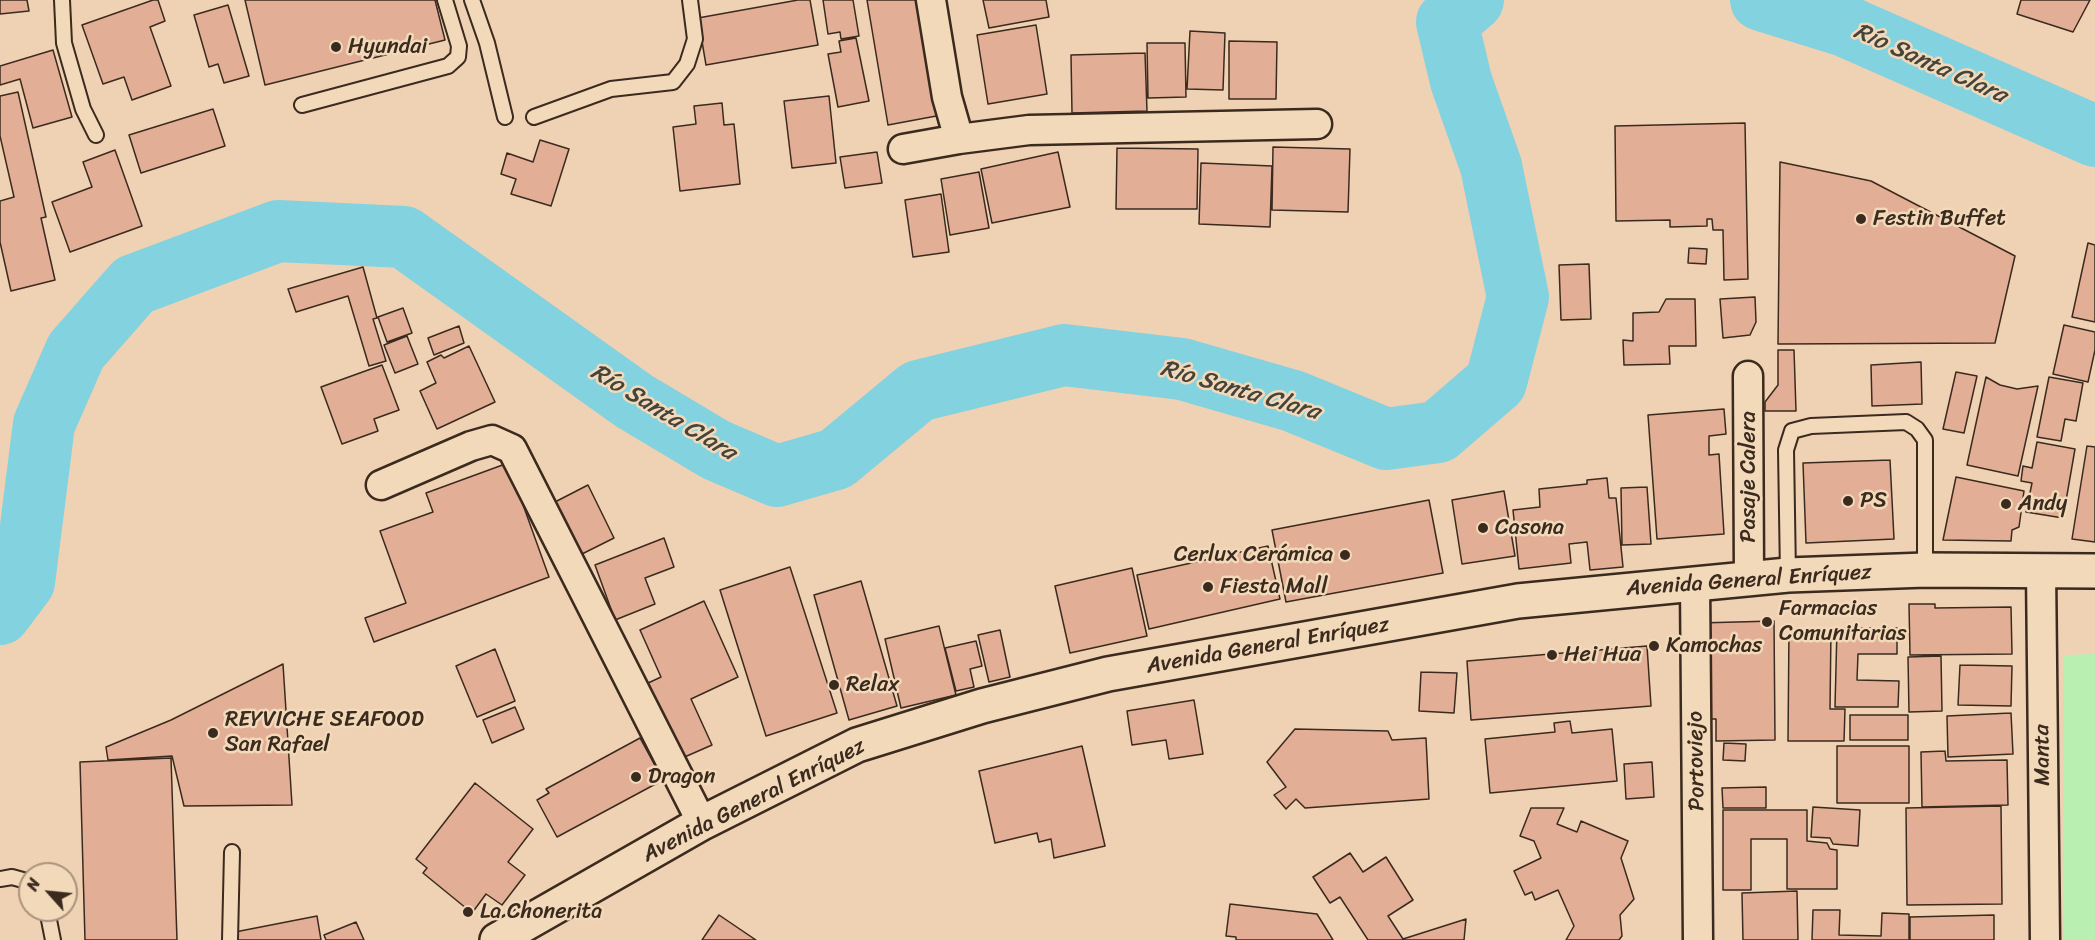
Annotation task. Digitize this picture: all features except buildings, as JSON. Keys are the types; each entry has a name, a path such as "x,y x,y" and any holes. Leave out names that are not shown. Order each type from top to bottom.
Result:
{"main road":[{"name":"Avenida General Enríquez","path":"500,939 702,823 857,745 981,706 1108,674 1518,601 1695,582 1788,575 1925,570 2095,571"}],"street":[{"path":"932,0 947,97 959,139"},
{"path":"903,149 1029,130 1317,124"},
{"name":"Pasaje Calera","path":"1748,376 1749,578"},
{"path":"381,485 471,446 492,440 512,449 702,823"},
{"name":"Manta","path":"2041,570 2045,940"},
{"name":"Portoviejo","path":"1695,582 1698,940"}],"lane":[{"path":"62,0 64,43 83,109 96,135"},
{"path":"302,105 448,66 458,57 459,46 445,0"},
{"path":"472,0 487,43 505,117"},
{"path":"534,117 611,88 672,82 687,63 695,39 690,0"},
{"path":"1788,575 1786,450 1792,431 1811,426 1906,422 1917,429 1924,440 1925,570"},
{"path":"230,940 232,852"},
{"path":"0,879 18,879"},
{"path":"49,922 53,940"}],"green space":[{"path":"2095,654 2095,940 2063,940 2064,655"}],"waterway":[{"name":"Río Santa Clara","path":"0,614 24,582 44,424 76,351 134,285 278,231 404,237 634,401 716,450 777,476 836,459 918,391 1064,355 1182,369 1293,401 1386,439 1438,432 1496,382 1518,297 1491,166 1461,81 1447,22 1473,0"},
{"name":"Río Santa Clara","path":"1761,0 1845,26 2095,136"}],"place":[{"name":"Hyundai","path":"336,47"},
{"name":"Festin Buffet","path":"1861,219"},
{"name":"PS","path":"1848,501"},
{"name":"Andy","path":"2006,504"},
{"name":"Casona","path":"1483,528"},
{"name":"Cerlux Cerámica","path":"1345,555"},
{"name":"Fiesta Mall","path":"1208,587"},
{"name":"Farmacias Comunitarias","path":"1767,622"},
{"name":"Kamochas","path":"1654,646"},
{"name":"Hei Hua","path":"1552,655"},
{"name":"Relax","path":"834,685"},
{"name":"REYVICHE SEAFOOD San Rafael","path":"213,733"},
{"name":"Dragon","path":"636,777"},
{"name":"La Chonerita","path":"468,912"}]}
